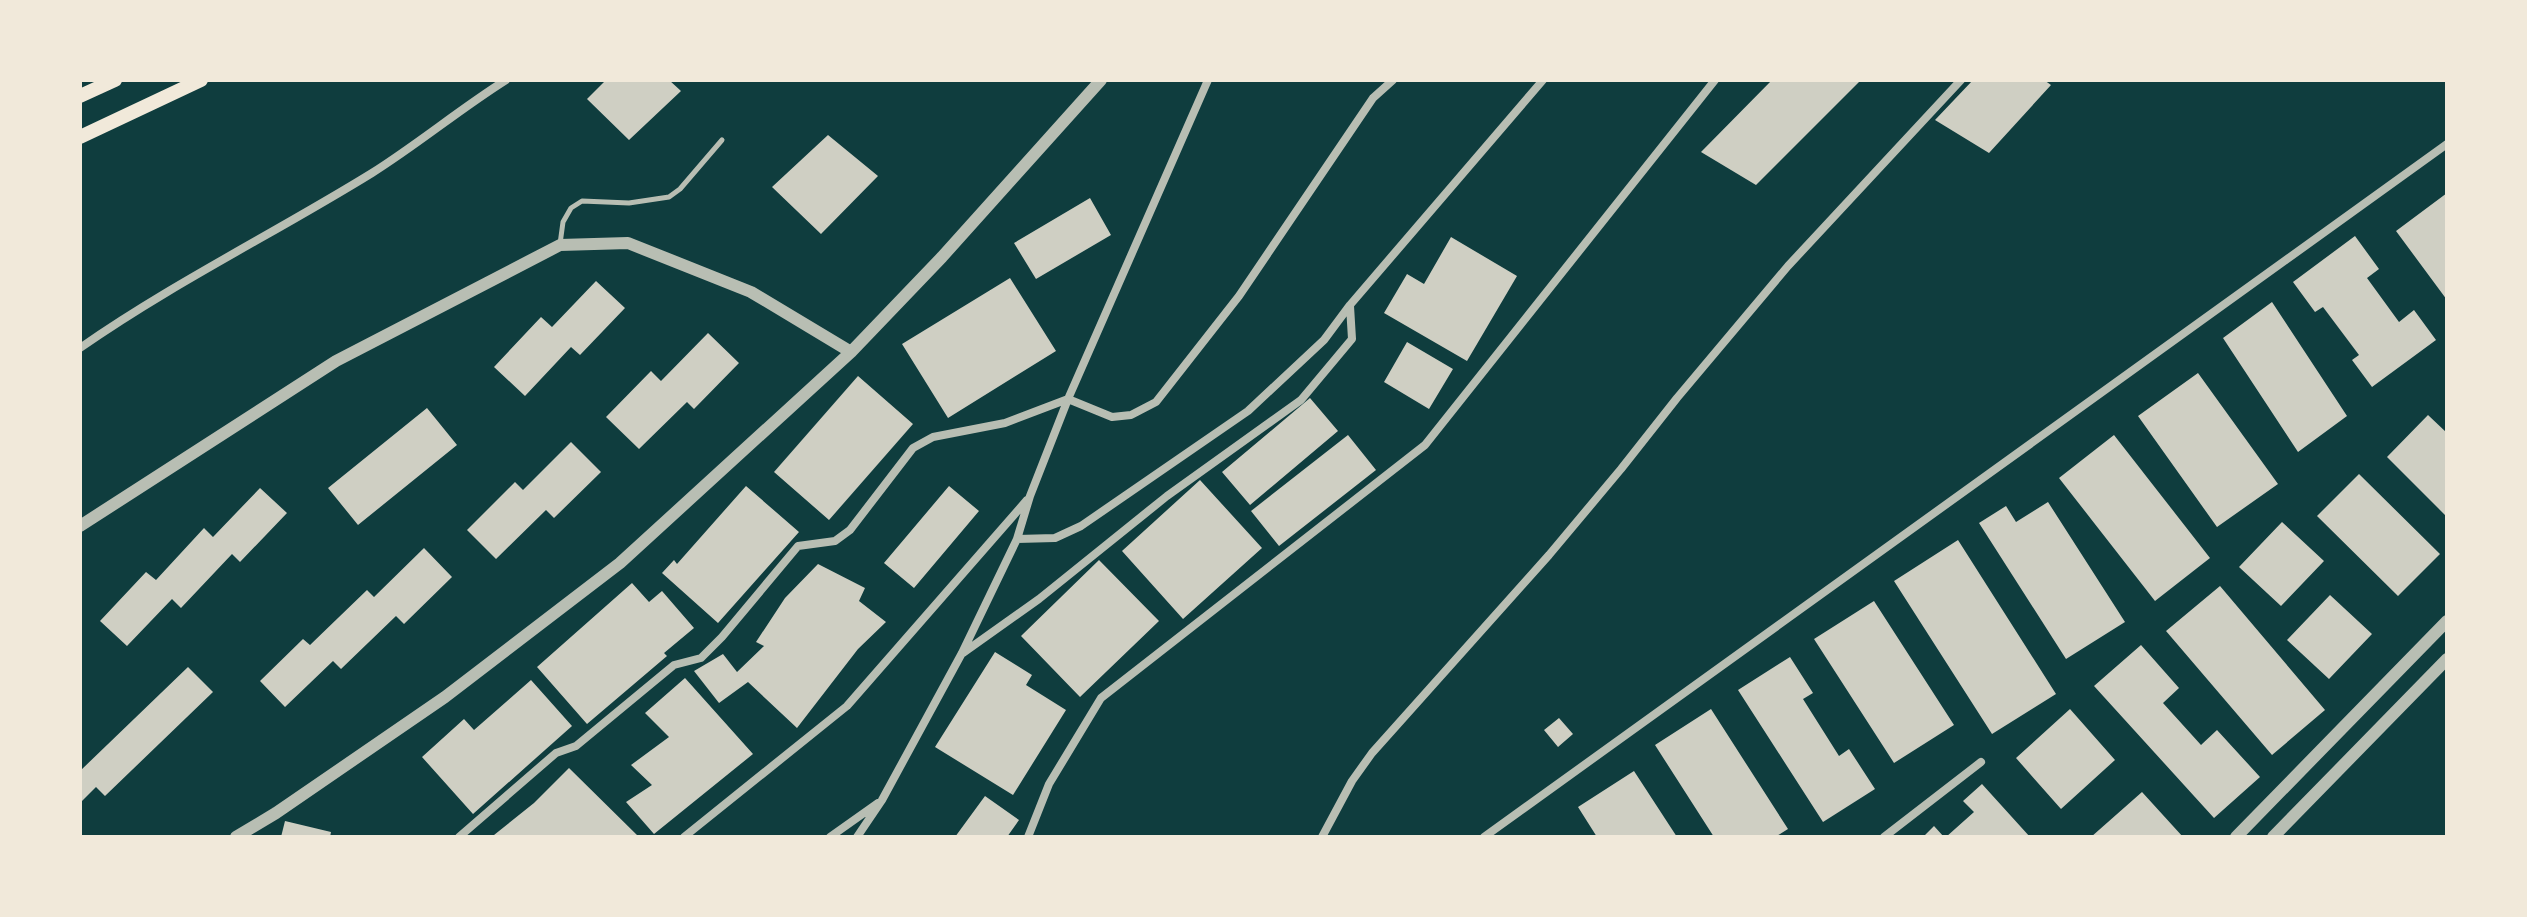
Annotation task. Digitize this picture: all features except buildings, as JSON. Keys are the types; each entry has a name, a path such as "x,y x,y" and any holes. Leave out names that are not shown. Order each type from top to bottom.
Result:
{"main road":[{"path":"80,96 115,80"},
{"path":"80,137 201,80"}],"street":[{"path":"80,348 132,312 374,172 506,80"},
{"path":"236,837 445,697 620,563 851,352 962,235 1101,80"},
{"path":"857,837 882,800 962,653 1017,539 1030,496 1068,399 1208,80"},
{"path":"459,837 556,753 576,746 674,665 701,658 798,546 835,541 850,530 913,448 933,437 1005,423 1068,399 1112,417 1131,415 1156,402 1239,296 1373,98 1393,80"},
{"path":"1017,539 1055,538 1081,526 1248,411 1324,340 1350,305 1543,80"},
{"path":"1028,837 1049,784 1101,698 1425,445 1715,80"},
{"path":"1322,837 1352,781 1387,736 1549,555 1779,277 1961,80"},
{"path":"1484,837 2447,144"},
{"path":"80,526 336,361 560,245 628,243 751,292 851,352"},
{"path":"962,653 1039,599 1167,496 1301,400 1352,339 1350,305"},
{"path":"684,837 847,706 1030,496"},
{"path":"2236,837 2447,621"},
{"path":"2273,837 2447,659"},
{"path":"1884,837 1981,762"},
{"path":"830,837 882,800"}],"lane":[{"path":"560,245 563,222 571,208 582,201 629,203 669,197 680,189 722,140"}]}
